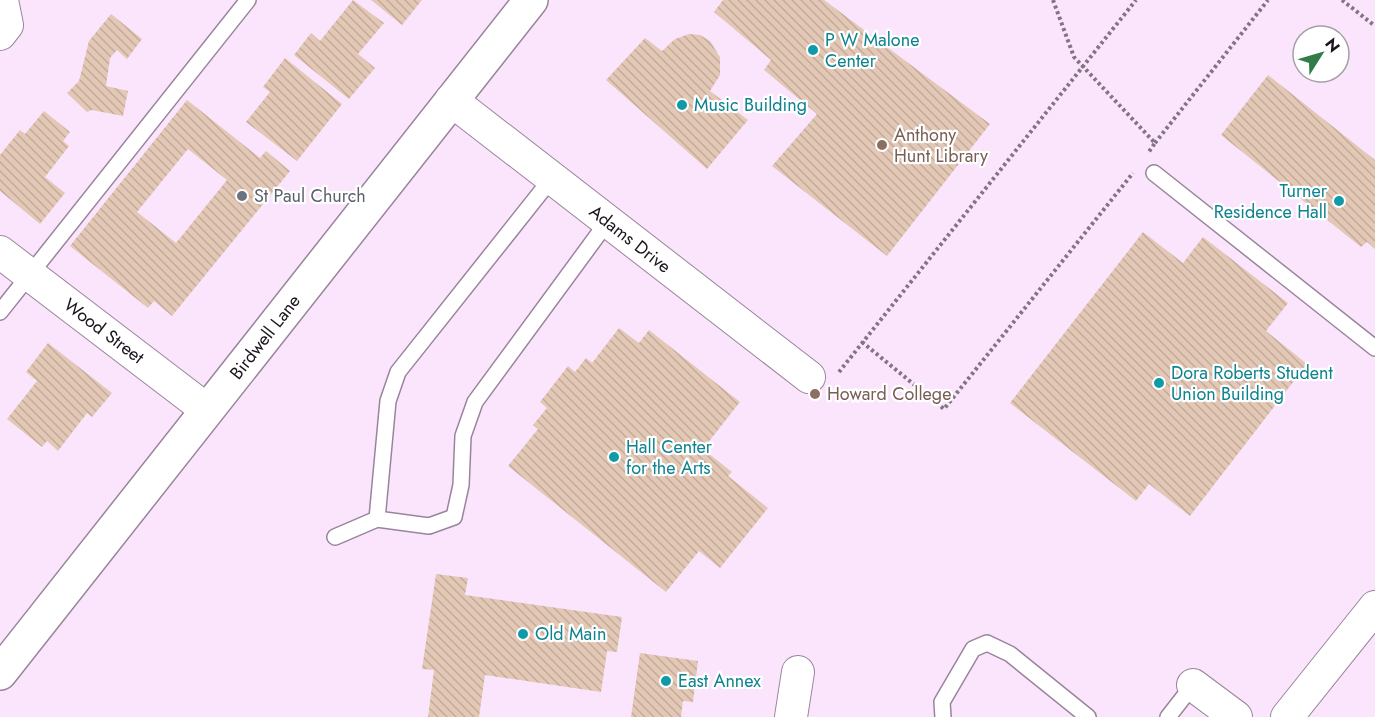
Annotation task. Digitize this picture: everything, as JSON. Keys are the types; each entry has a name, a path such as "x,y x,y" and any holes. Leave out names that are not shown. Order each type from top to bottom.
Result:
{"main road":[{"name":"Birdwell Lane","path":"0,673 531,0"}],"street":[{"path":"0,34 7,25 2,0"},
{"name":"Adams Drive","path":"451,100 809,377"},
{"name":"Wood Street","path":"0,252 207,411"},
{"path":"1287,717 1375,607"},
{"path":"791,717 798,672"},
{"path":"1192,685 1236,717"}],"lane":[{"path":"0,312 248,0"},
{"path":"1154,173 1375,348"},
{"path":"377,519 388,401 398,372 552,178"},
{"path":"334,537 377,519 429,526 454,517 461,485 463,436 475,402 608,221"},
{"path":"943,717 942,702 973,649 987,643 1010,654 1088,717"},
{"path":"1168,717 1192,685"}],"path":[{"path":"1053,0 1074,57 1155,143"},
{"path":"809,377 825,389 1136,0"},
{"path":"862,342 944,409 1268,0"},
{"path":"1342,0 1375,26"},
{"path":"1141,163 1154,173"}],"building":[{"path":"353,0 384,23 358,54 375,68 349,99 294,55 311,33 320,41"},
{"path":"371,0 422,0 402,25"},
{"name":"Anthony Hunt Library","path":"723,0 824,0 990,124 887,256 772,166 817,114 764,70 771,60 714,12"},
{"path":"111,14 142,39 127,59 117,50 110,58 106,86 128,91 123,116 92,110 87,112 67,93 79,81 89,41"},
{"name":"Music Building","path":"689,34 700,35 710,41 720,57 720,75 710,91 748,120 707,169 606,80 645,38 662,51 675,39"},
{"path":"285,58 342,104 297,161 246,122 270,92 263,87"},
{"name":"Turner Residence Hall","path":"1268,75 1375,160 1375,249 1367,242 1361,247 1221,135"},
{"name":"St Paul Church","path":"187,100 260,158 266,151 290,171 172,316 154,301 148,308 70,246","holes":["188,149 227,180 176,243 137,212"]},
{"path":"44,111 70,132 63,141 69,146 45,177 65,193 40,224 0,191 0,155 20,130 25,134"},
{"name":"Dora Roberts Student Union Building","path":"1143,232 1183,263 1203,237 1288,303 1266,331 1307,364 1190,516 1149,484 1136,501 1010,403"},
{"name":"Hall Center for the Arts","path":"619,328 639,343 649,330 740,402 703,449 732,472 728,476 768,508 720,568 699,551 666,592 508,466 538,429 533,425 547,408 540,402 568,366 575,372 586,358 592,363"},
{"path":"48,343 112,393 92,417 87,413 58,451 47,441 42,447 7,419 37,381 26,372"},
{"name":"Old Main","path":"436,574 468,578 465,595 622,617 617,652 607,651 601,692 485,675 479,717 428,717 434,670 422,669"},
{"name":"East Annex","path":"640,653 698,661 693,702 683,701 681,717 631,717"}],"place":[{"name":"P W Malone Center","path":"813,50"},
{"name":"Music Building","path":"682,105"},
{"name":"Anthony Hunt Library","path":"882,145"},
{"name":"St Paul Church","path":"242,196"},
{"name":"Turner Residence Hall","path":"1339,201"},
{"name":"Dora Roberts Student Union Building","path":"1159,383"},
{"name":"Howard College","path":"815,394"},
{"name":"Hall Center for the Arts","path":"614,457"},
{"name":"Old Main","path":"523,634"},
{"name":"East Annex","path":"666,681"}]}
